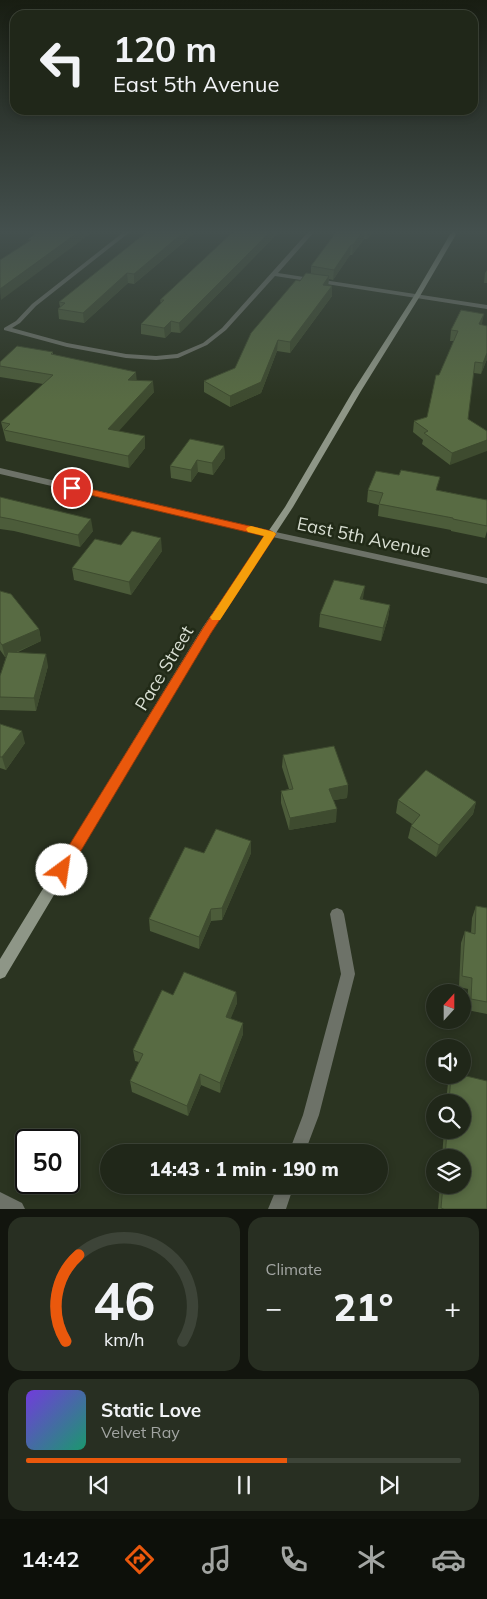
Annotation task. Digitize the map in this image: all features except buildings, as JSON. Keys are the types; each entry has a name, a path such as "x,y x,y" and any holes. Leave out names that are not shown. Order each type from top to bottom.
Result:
{"main road":[{"name":"Pace Street","path":"0,972 207,630 271,534 422,287"}],"street":[{"path":"55,287 34,304 18,322 6,329 66,345 126,356 156,358 178,356 205,344 224,329 262,287"},
{"path":"361,287 487,307"},
{"name":"East 5th Avenue","path":"0,471 271,534 487,581"},
{"path":"300,1144 310,1115 348,974 337,914"},
{"path":"277,1209 283,1194"},
{"path":"0,1201 16,1209"}],"slow traffic":[{"path":"216,617 271,534 251,529"}],"route":[{"path":"62,870 207,630 271,534 72,488"}]}
